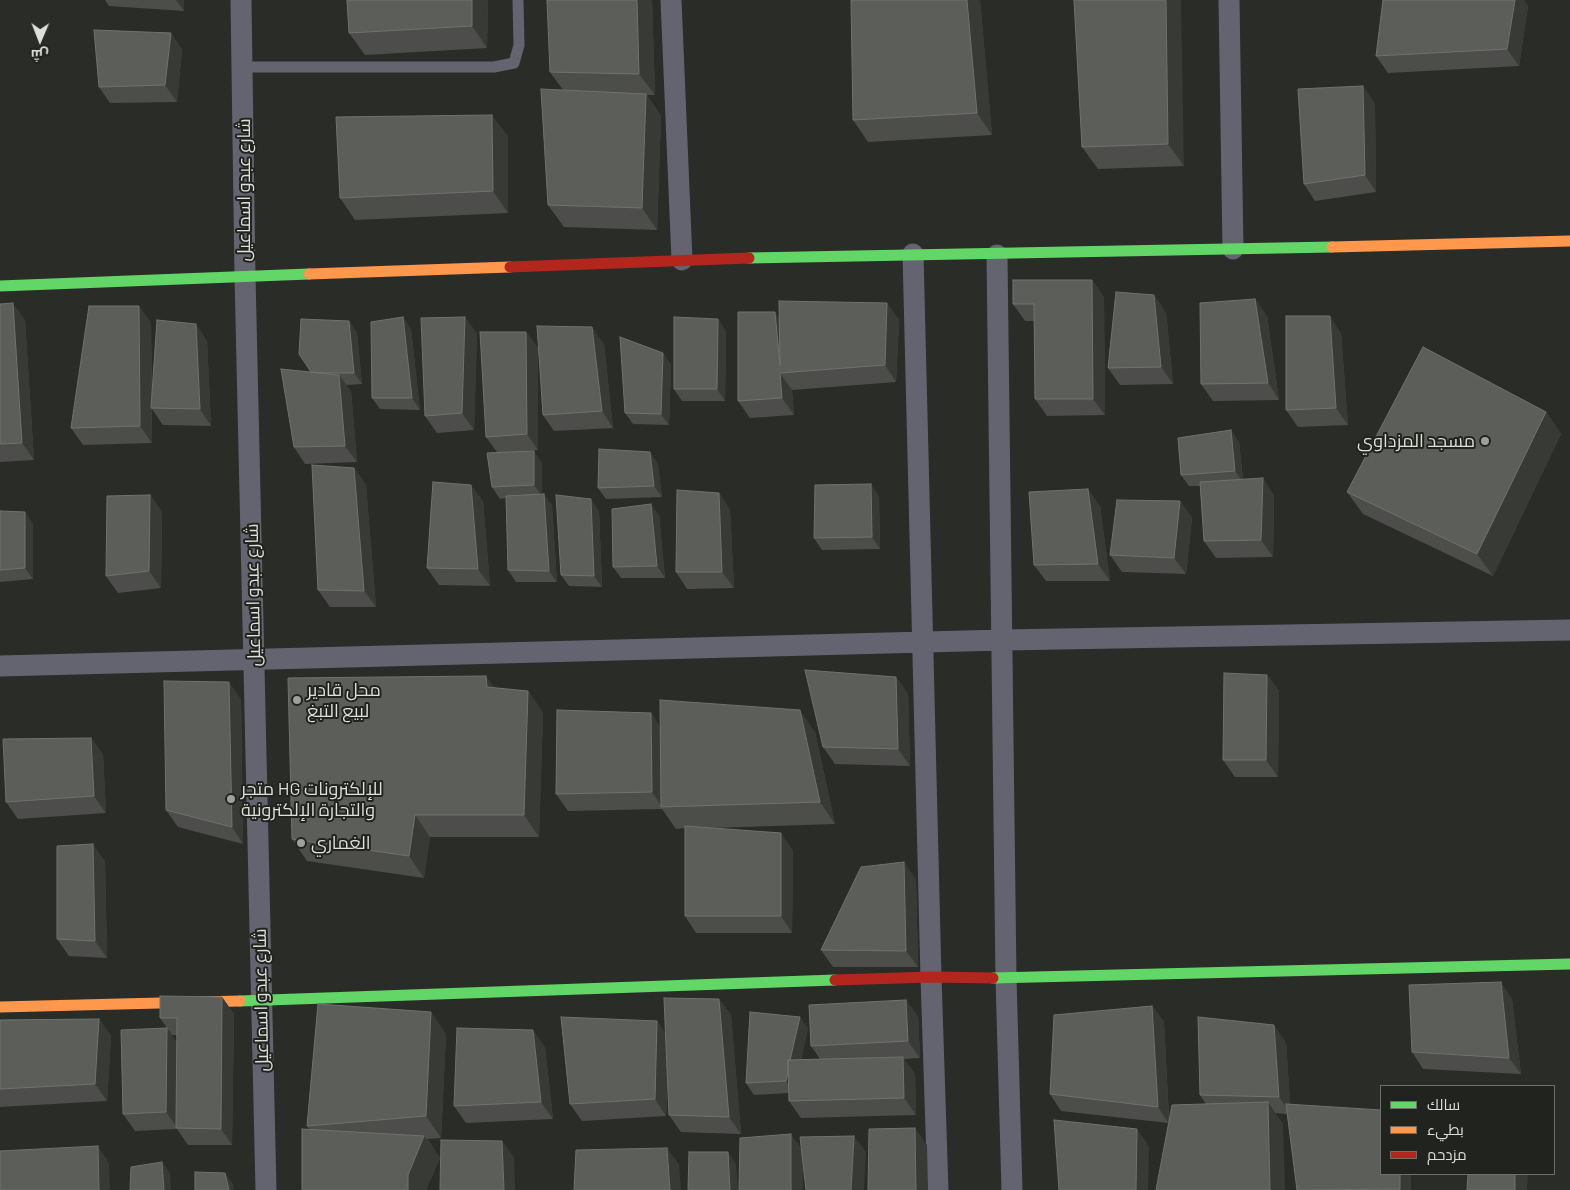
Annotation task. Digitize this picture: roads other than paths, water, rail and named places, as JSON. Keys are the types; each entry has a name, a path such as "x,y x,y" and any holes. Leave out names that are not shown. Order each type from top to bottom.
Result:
{"street":[{"name":"شارع عبدو اسماعيل","path":"241,0 244,276 266,1190"},
{"path":"671,0 682,260"},
{"path":"1229,0 1233,249"},
{"path":"0,286 682,260 914,254 997,256 1570,242"},
{"path":"914,254 931,977 938,1190"},
{"path":"997,256 1006,978 1012,1190"},
{"path":"0,666 1003,640 1570,630"},
{"path":"0,1006 261,1000 931,977 1006,978 1570,964"}],"lane":[{"path":"243,67 494,67 514,63 519,45 518,0"}],"place":[{"name":"مسجد المزداوي","path":"1485,441"},
{"name":"محل قادير لبيع التبغ","path":"297,700"},
{"name":"متجر HG للإلكترونات والتجارة الإلكترونية","path":"231,799"},
{"name":"الغماري","path":"301,843"}]}
